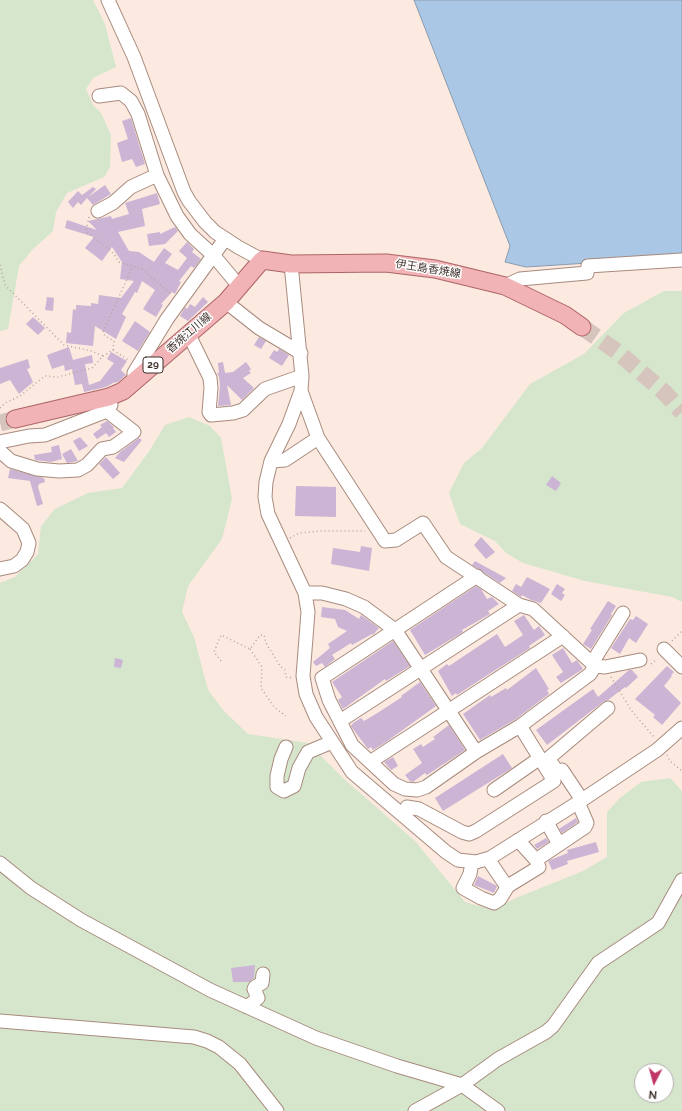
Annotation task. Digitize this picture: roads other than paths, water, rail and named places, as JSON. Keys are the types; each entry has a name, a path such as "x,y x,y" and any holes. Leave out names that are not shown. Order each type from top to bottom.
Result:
{"main road":[{"name":"伊王島香焼線","path":"262,260 291,264 386,263 435,269 505,286 565,315 582,327"},
{"name":"香焼江川線","path":"15,419 108,404 190,335 226,302 262,260"}],"street":[{"path":"108,0 134,57 184,192 205,222 225,239 262,260"},
{"path":"99,96 121,94 131,101 138,114 158,175 181,222 190,234 214,256 239,286"},
{"path":"98,211 113,203 131,187 158,175"},
{"path":"134,382 134,373 138,366 180,302 225,239"},
{"path":"505,286 520,279 586,273 588,266 682,260"},
{"path":"291,264 301,353 301,391 289,424 271,461 266,482 266,506 281,543 305,593 308,612 303,676 306,694 316,717 352,772 446,852 458,860 472,862 488,859 580,801 662,746 682,728"},
{"path":"226,302 259,328 301,353"},
{"path":"190,335 210,378 211,388 209,412 211,415 233,413 243,410 264,389 302,376"},
{"path":"301,391 318,438 385,541 396,540 423,523 446,557 519,605 533,609 562,636 597,665 640,660"},
{"path":"0,442 29,436 45,435 108,404 134,432 113,447 102,449 87,465 78,470 59,471 37,469 11,461 0,451"},
{"path":"271,461 284,460 318,438"},
{"path":"0,509 23,529 29,544 27,552 22,560 14,566 0,569"},
{"path":"477,576 322,678 329,700 352,745 399,787 416,790 426,786 476,752 520,726 590,674 597,665 623,612"},
{"path":"305,593 322,593 346,598 364,607 395,630 476,752"},
{"path":"340,721 519,605"},
{"path":"370,762 562,636"},
{"path":"666,650 682,667"},
{"path":"494,790 544,760 608,708"},
{"path":"403,814 408,807 420,809 462,832 469,834 554,781 544,760 520,726"},
{"path":"286,747 281,758 277,776 277,787 284,791 290,790 294,786 299,768 308,752 332,742"},
{"path":"536,860 585,827 587,823 580,801 562,770 558,772 544,760"},
{"path":"546,822 559,844"},
{"path":"472,862 470,874 463,888 494,903 500,899 507,887 539,867 536,860 518,840"},
{"path":"488,859 507,887"},
{"path":"0,863 31,888 81,920 204,987 316,1038 397,1066 462,1085 498,1111"},
{"path":"415,1111 462,1085 498,1059 546,1032 553,1026 598,963 658,923 682,880"},
{"path":"247,1007 258,998 254,989 262,983 263,974"},
{"path":"0,1021 194,1037 207,1041 219,1047 240,1064 277,1111"}],"water":[{"path":"414,0 682,0 682,257 526,267 505,262 510,246"}],"tunnel":[{"path":"582,327 619,353 665,393 682,412"},
{"path":"0,423 15,419"}]}
